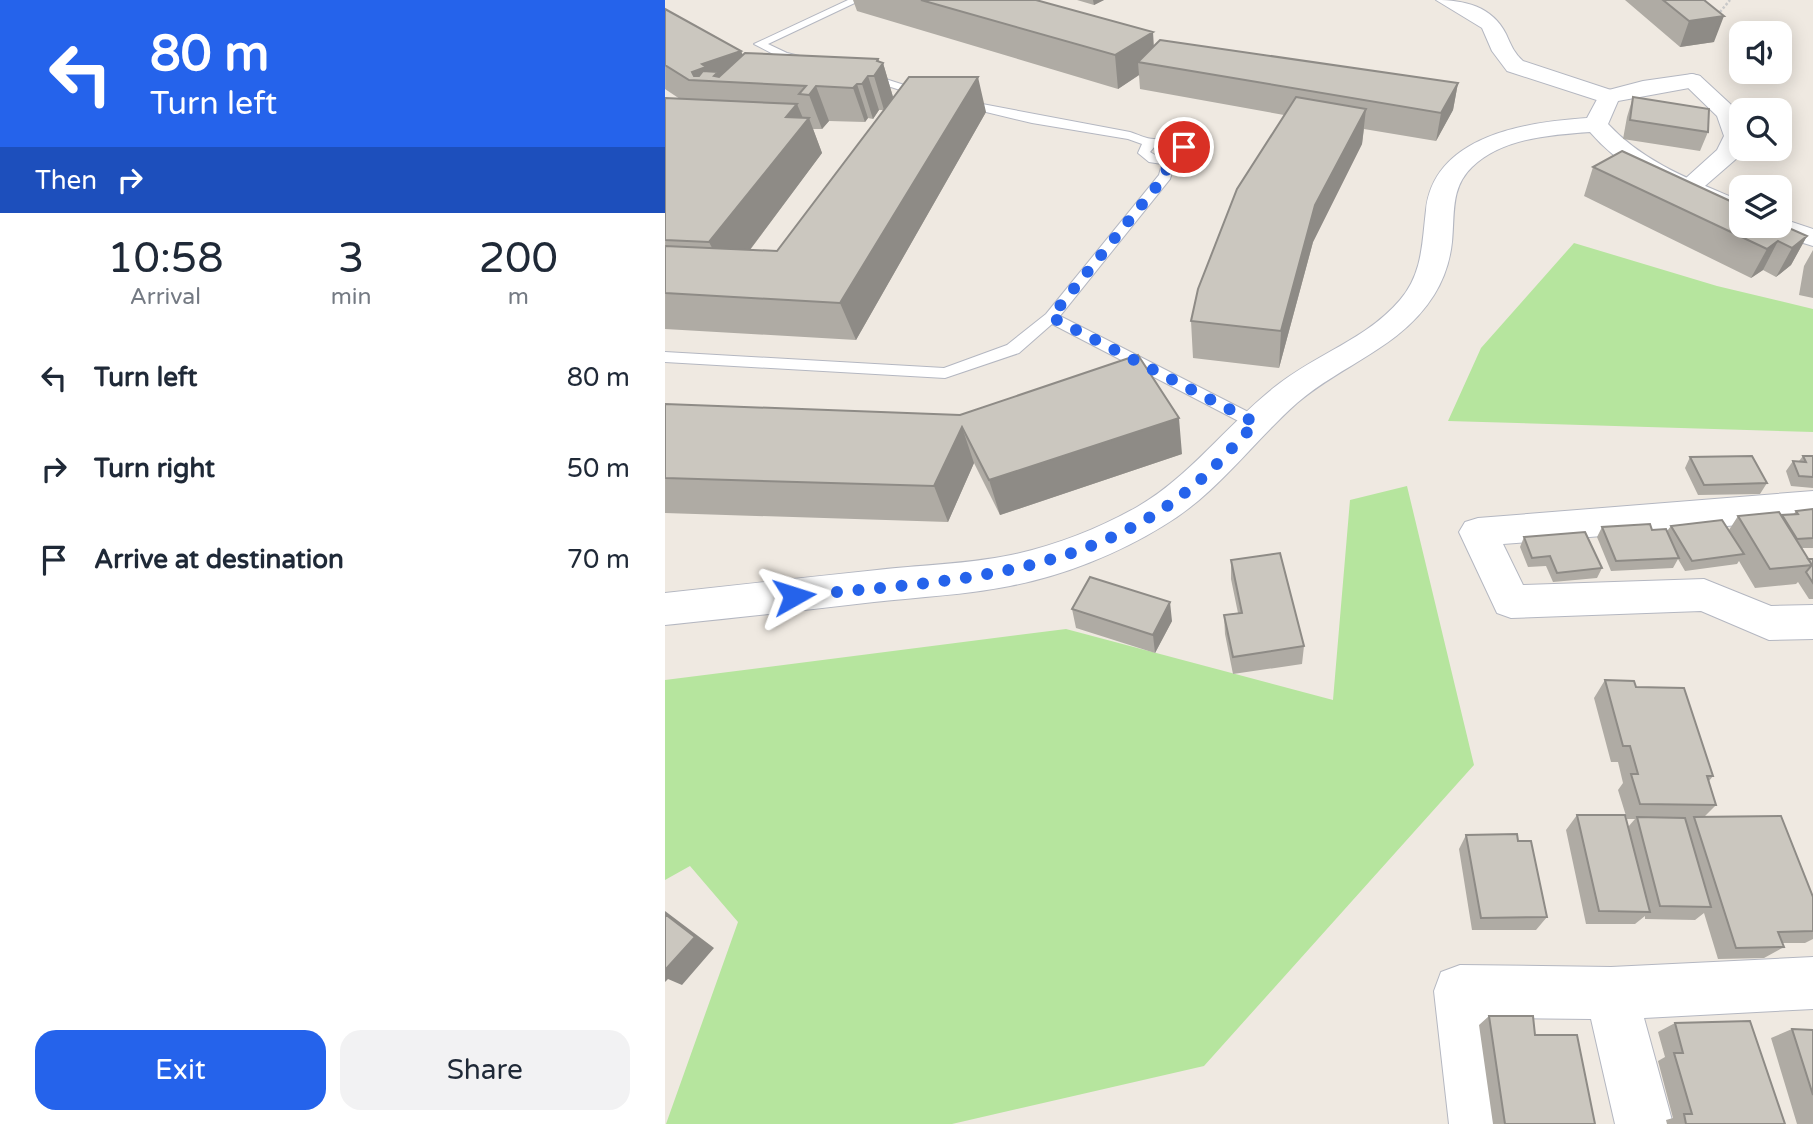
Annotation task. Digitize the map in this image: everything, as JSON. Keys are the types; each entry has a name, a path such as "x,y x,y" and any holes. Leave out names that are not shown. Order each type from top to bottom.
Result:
{"street":[{"path":"1446,0 1485,20 1494,30 1504,56 1515,66 1603,111 1611,144 1631,158 1729,205"},
{"path":"665,609 949,580 1010,571 1059,558 1109,539 1152,516 1193,487 1256,423 1300,384 1384,334 1412,306 1433,272 1438,243 1440,201 1448,179 1465,160 1490,145 1603,111 1643,88 1692,81 1728,113 1736,136 1727,154 1689,187"},
{"path":"1792,231 1813,238"},
{"path":"1813,505 1478,532 1511,602 1704,595 1769,622 1813,622"},
{"path":"1478,1124 1460,991 1611,993 1813,983"},
{"path":"1611,993 1644,1124"}],"lane":[{"path":"820,64 783,55 758,44 856,0"},
{"path":"858,73 945,99 1032,119 1130,136 1151,143 1170,140 1184,147 1183,154 1169,160 1156,160 1146,156 1144,149 1151,143"},
{"path":"665,357 945,373 1013,349 1051,317 1165,176 1169,160"},
{"path":"1051,317 1256,423"}],"path":[{"path":"1720,12 1730,0"}],"green space":[{"path":"1574,243 1717,286 1813,309 1813,432 1448,421 1481,348"},
{"path":"1407,486 1474,765 1204,1066 952,1124 666,1124 738,922 690,866 665,880 665,680 1066,629 1333,700 1350,500"}],"building":[{"path":"921,0 1036,0 1153,32 1115,55"},
{"path":"1663,0 1704,0 1724,16 1689,21"},
{"path":"665,9 741,51 702,64 706,67 692,72 694,76 699,76 703,71 718,72 714,76 719,77 745,53 878,59 877,61 883,63 874,76 868,76 862,84 853,88 816,86 809,95 799,94 806,86 689,80 665,65"},
{"path":"1160,40 1458,83 1441,113 1138,62"},
{"path":"909,77 978,77 840,303 665,293 665,246 777,251"},
{"path":"1296,97 1366,109 1315,205 1281,331 1191,321 1198,289 1237,189"},
{"path":"1633,97 1709,109 1708,132 1630,120"},
{"path":"665,98 797,104 786,117 809,118 709,242 665,240"},
{"path":"1622,151 1729,200 1729,231 1593,167"},
{"path":"1792,229 1807,236 1792,248 1778,241 1767,249 1744,238 1792,238"},
{"path":"1138,355 1179,418 989,480 962,427 934,486 665,478 665,404 960,415"},
{"path":"1752,456 1767,483 1704,485 1690,457"},
{"path":"1803,456 1813,456 1813,477 1799,476 1793,461 1806,462"},
{"path":"1813,509 1813,538 1797,539 1782,515"},
{"path":"1779,512 1812,565 1770,569 1738,516"},
{"path":"1722,520 1744,554 1692,561 1671,526"},
{"path":"1650,524 1652,530 1666,529 1679,558 1616,561 1602,527"},
{"path":"1585,532 1602,568 1557,573 1550,556 1532,558 1524,537"},
{"path":"1280,553 1304,646 1233,657 1224,615 1242,613 1231,560"},
{"path":"1808,559 1813,559 1813,583 1806,572 1812,565"},
{"path":"1090,577 1170,602 1153,635 1072,609"},
{"path":"1605,680 1634,681 1636,687 1684,688 1713,776 1707,776 1716,805 1640,804 1631,774 1638,774 1630,746 1623,746"},
{"path":"1577,815 1625,815 1650,912 1599,911"},
{"path":"1781,816 1813,897 1813,931 1778,932 1784,947 1736,948 1694,817"},
{"path":"1637,817 1685,818 1711,907 1660,906"},
{"path":"1517,834 1518,841 1531,841 1547,917 1481,918 1466,835"},
{"path":"665,914 695,937 665,970"},
{"path":"1489,1016 1533,1016 1535,1035 1577,1035 1595,1124 1505,1124"},
{"path":"1750,1021 1785,1124 1686,1124 1684,1114 1692,1114 1674,1053 1683,1053 1675,1023"},
{"path":"1792,1029 1813,1030 1813,1095"}],"route":[{"path":"794,596 949,580 1010,571 1059,558 1109,539 1152,516 1193,487 1256,423 1051,317 1165,176 1169,160 1183,154 1184,147"}]}
